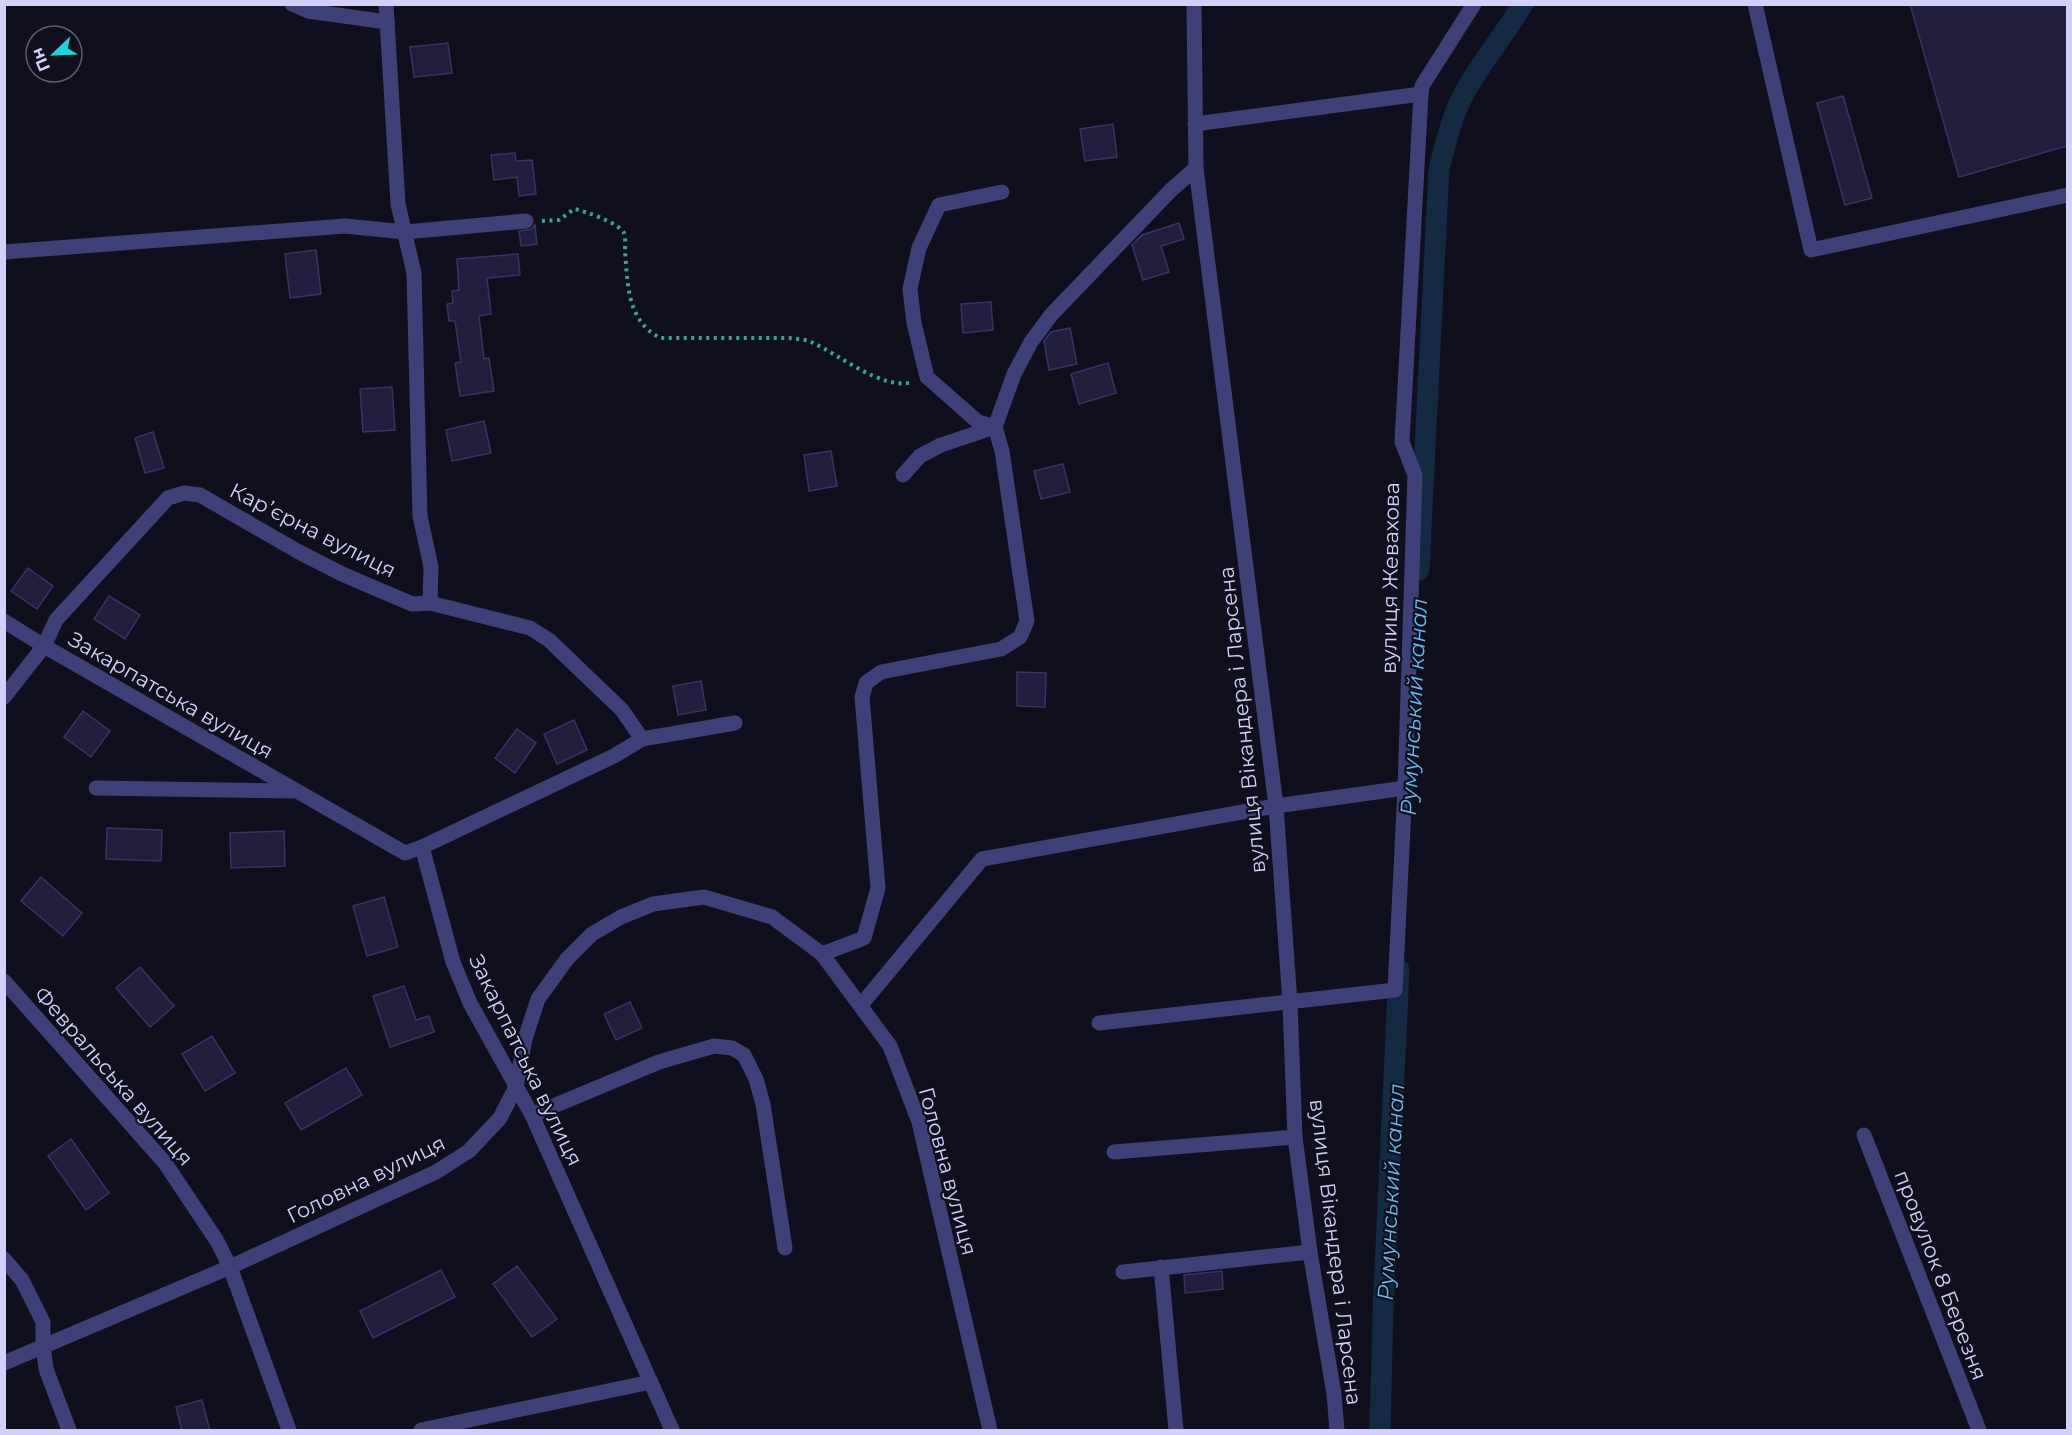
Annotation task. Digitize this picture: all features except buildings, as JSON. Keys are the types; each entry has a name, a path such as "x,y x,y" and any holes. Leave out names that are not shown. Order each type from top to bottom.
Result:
{"street":[{"path":"292,4 308,11 387,22"},
{"path":"386,4 398,204 414,273 420,516 430,567 430,603"},
{"name":"вулиця Вікандера і Ларсена","path":"1194,4 1196,168 1276,806 1290,1003 1295,1137 1310,1252 1334,1394 1337,1431"},
{"name":"вулиця Жевахова","path":"1290,1003 1395,990 1405,788 1414,475 1402,441 1421,94 1422,86 1474,4"},
{"path":"1755,4 1811,250 2067,195"},
{"path":"1195,124 1421,94"},
{"path":"822,954 864,938 878,888 862,697 866,683 881,672 1001,650 1020,637 1027,621 1002,451 995,427 1014,374 1031,342 1050,315 1171,190 1196,168"},
{"path":"995,427 978,422 927,377 914,323 910,289 919,248 939,205 1002,192"},
{"path":"4,252 345,226 405,232 526,221"},
{"path":"903,475 921,456 941,445 995,427"},
{"name":"Карʼєрна вулиця","path":"44,646 56,621 168,498 184,494 201,495 299,552 342,574 412,604 430,603 530,628 549,640 622,710 642,739"},
{"name":"Закарпатська вулиця","path":"4,621 405,853 422,847 453,962 470,1003 532,1115 672,1431"},
{"path":"4,697 44,646"},
{"path":"422,847 614,756 642,739 735,723"},
{"path":"96,788 297,791"},
{"path":"861,1005 982,859 1276,806 1405,788"},
{"name":"Головна вулиця","path":"4,1364 230,1267 436,1172 469,1150 500,1118 516,1086 525,1039 538,999 567,959 592,934 621,916 653,904 704,897 772,917 822,954 890,1046 919,1122 990,1431"},
{"name":"Февральська вулиця","path":"4,981 165,1163 217,1241 230,1267 289,1431"},
{"path":"1099,1023 1290,1003"},
{"path":"532,1115 659,1062 714,1046 732,1048 744,1055 756,1079 763,1104 785,1248"},
{"name":"провулок 8 Березня","path":"1864,1135 1979,1431"},
{"path":"1114,1152 1295,1137"},
{"path":"1123,1272 1310,1252"},
{"path":"4,1259 22,1280 43,1322 46,1369 69,1431"},
{"path":"1161,1267 1176,1431"},
{"path":"421,1431 651,1382"}],"path":[{"path":"526,221 559,220 574,209 620,228 625,234 627,279 637,318 648,331 660,338 789,338 809,341 880,378 902,385 927,377"}],"waterway":[{"name":"Румунський канал","path":"1419,570 1439,169 1461,99 1523,4"},
{"name":"Румунський канал","path":"1380,1430 1383,1312 1399,970"}]}
